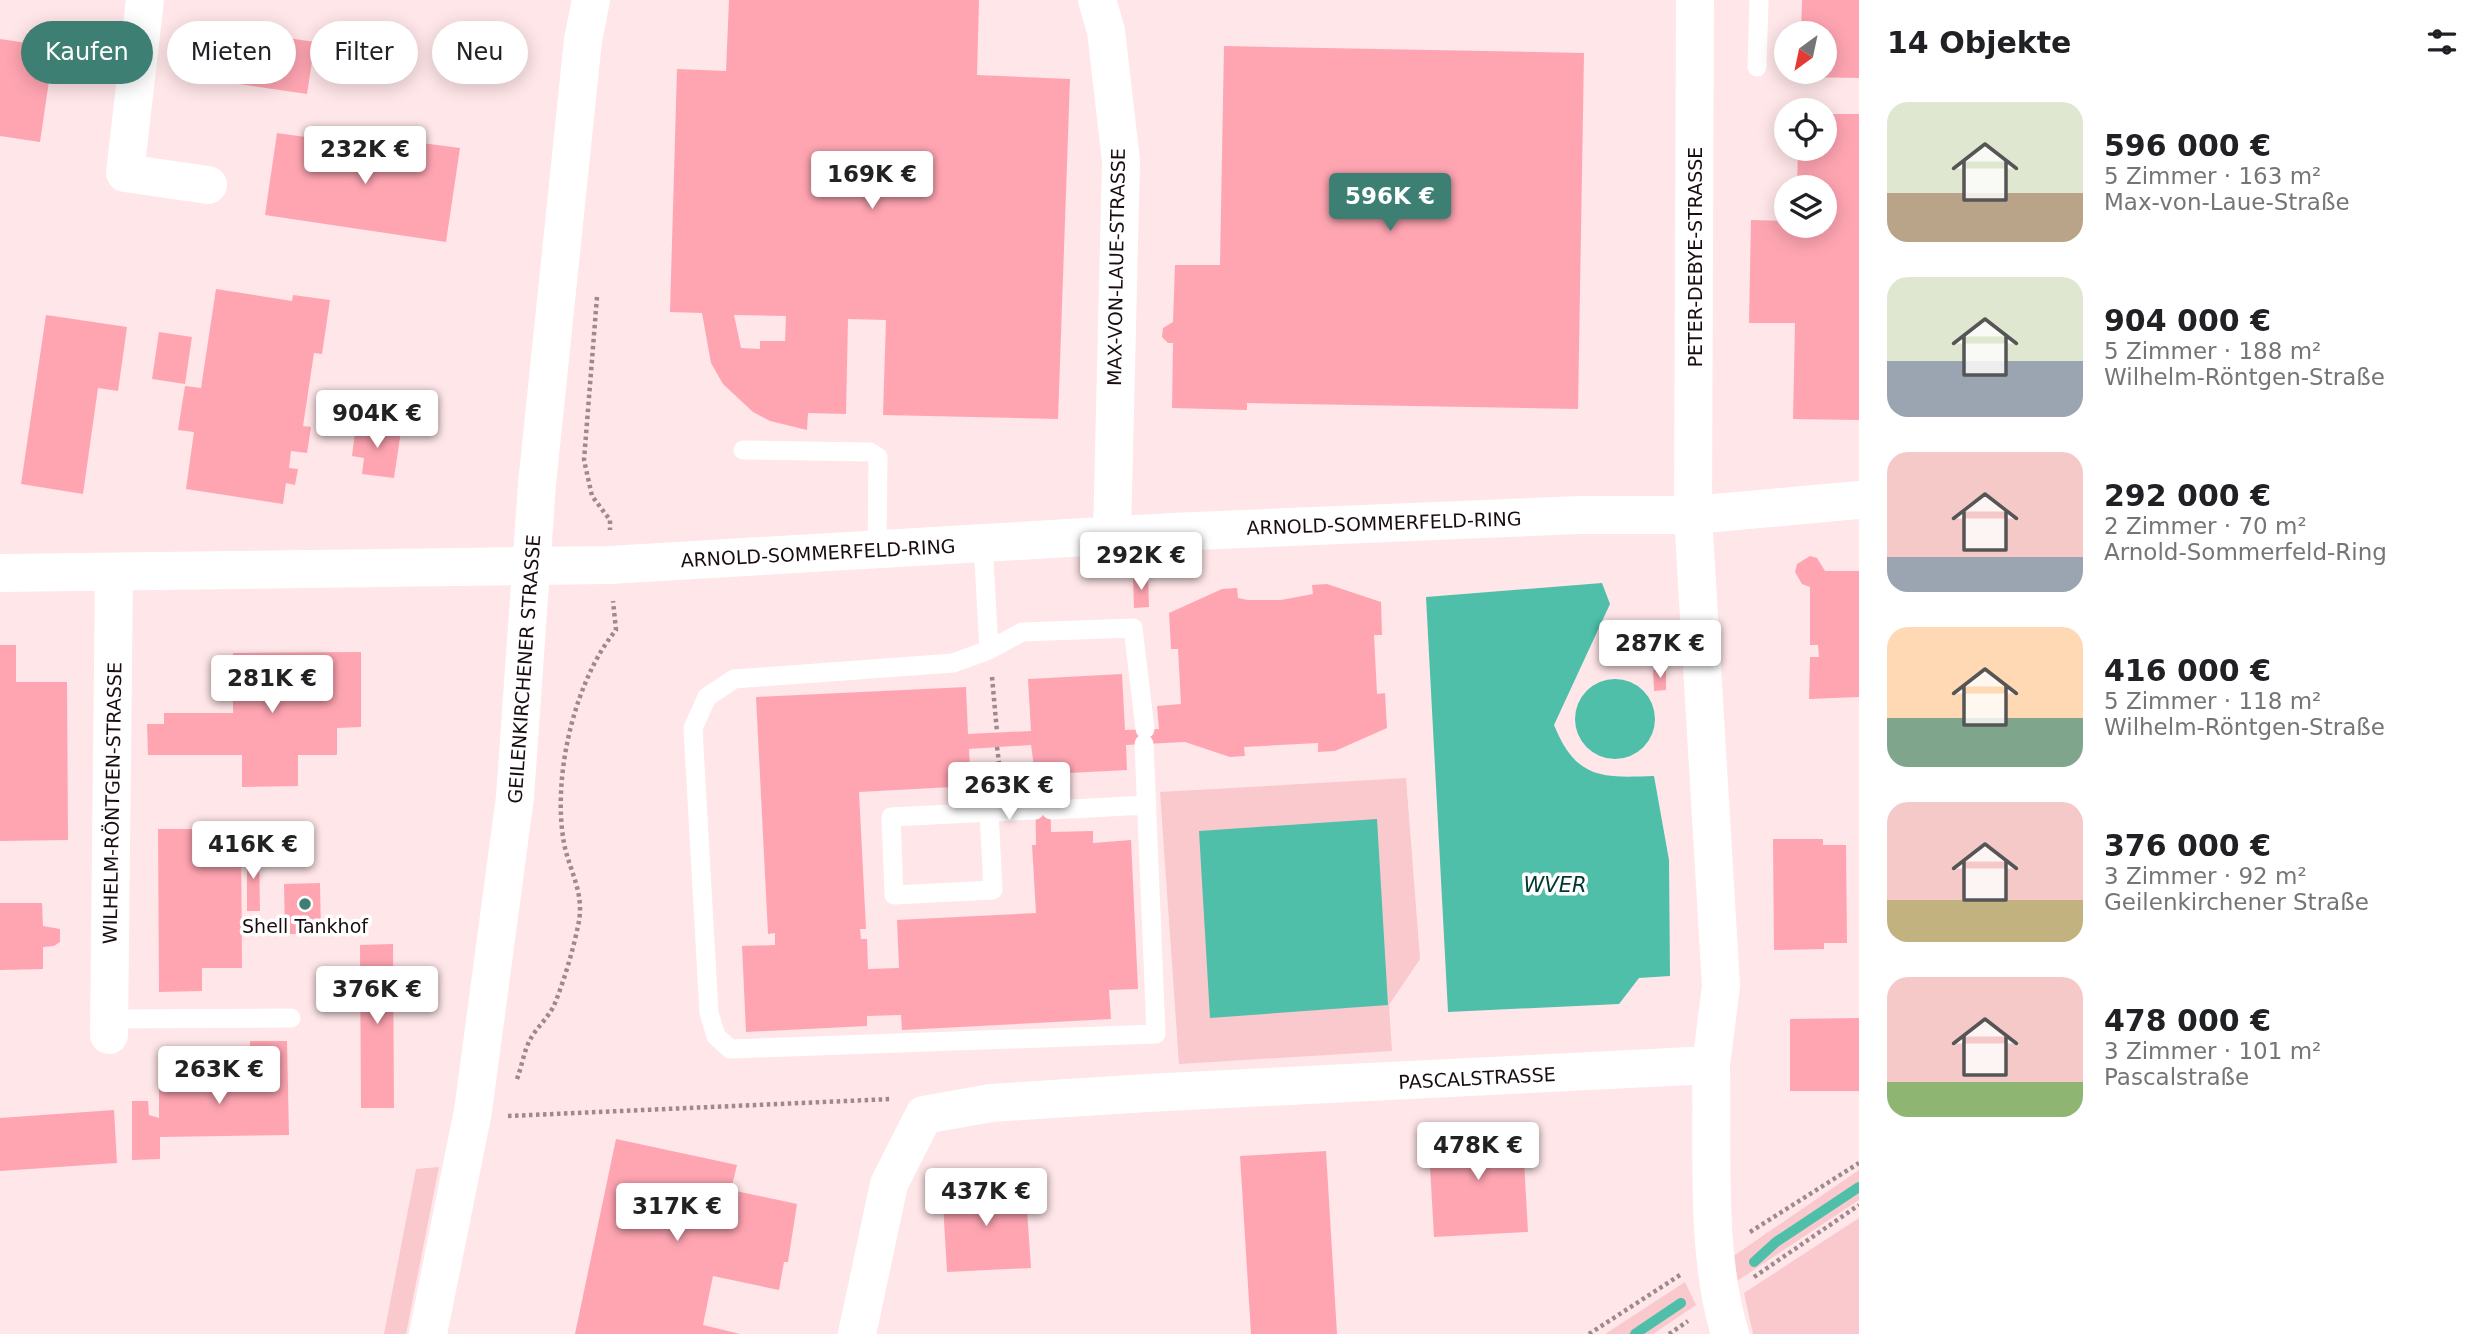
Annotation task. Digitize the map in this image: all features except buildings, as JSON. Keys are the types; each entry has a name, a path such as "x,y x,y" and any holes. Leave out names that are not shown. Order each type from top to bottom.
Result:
{"street":[{"path":"145,0 125,173 208,185"},
{"name":"GEILENKIRCHENER STRASSE","path":"428,1334 473,1111 515,797 532,566 583,40 591,0"},
{"name":"MAX-VON-LAUE-STRASSE","path":"1097,0 1106,32 1121,161 1112,535"},
{"name":"PETER-DEBYE-STRASSE","path":"1693,515 1695,0"},
{"name":"ARNOLD-SOMMERFELD-RING","path":"532,566 609,565 877,551 1112,535 1580,515 1693,515 1859,500"},
{"path":"1693,515 1721,986 1711,1065 1725,1317"},
{"path":"0,573 532,566"},
{"name":"WILHELM-RÖNTGEN-STRASSE","path":"109,1027 114,572"},
{"name":"PASCALSTRASSE","path":"924,1115 992,1103 1711,1065"},
{"path":"857,1334 889,1184 924,1115"}],"lane":[{"path":"1757,67 1759,0"},
{"path":"743,450 870,452 878,457 877,551"},
{"path":"983,544 989,650"},
{"path":"1133,628 1144,737 1156,1034 730,1049 716,1037 709,1013 693,727 706,697 734,679 953,663 989,650 1022,632 1133,628"},
{"path":"997,812 993,890 894,895 891,817 997,812 1043,810 1147,805"},
{"path":"109,1027 291,1018"}],"path":[{"path":"516,1083 529,1040 554,1005 579,919 579,890 564,844 560,797 569,735 582,692 600,650 616,630 609,565 610,520 592,496 584,460 598,288"},
{"path":"989,650 997,732"},
{"path":"997,747 997,812"},
{"path":"508,1105 503,1116 888,1098 924,1115"},
{"path":"1669,1334 1725,1317 1859,1205"}],"shaded area":[{"path":"1406,778 1420,959 1389,1005 1392,1051 1179,1064 1160,792"},
{"path":"439,1167 406,1334 384,1334 416,1169"},
{"path":"1859,1170 1859,1200 1734,1283 1732,1257"},
{"path":"1859,1218 1859,1334 1753,1334 1744,1293"},
{"path":"1685,1282 1696,1305 1653,1334 1605,1334"}],"water":[{"name":"WVER","path":"1602,583 1610,604 1554,725 1571,756 1592,772 1619,776 1654,776 1669,860 1670,976 1639,978 1619,1004 1448,1012 1426,597"},
{"path":"1615,679 1630,682 1643,691 1652,704 1655,719 1652,734 1643,747 1630,756 1615,759 1600,756 1587,747 1578,734 1575,719 1578,704 1587,691 1600,682"},
{"path":"1377,819 1388,1005 1210,1018 1199,831"}],"waterway":[{"path":"1754,1262 1776,1242 1859,1187"},
{"path":"1635,1334 1681,1303"}],"place":[{"name":"Shell Tankhof","path":"305,904"}]}
